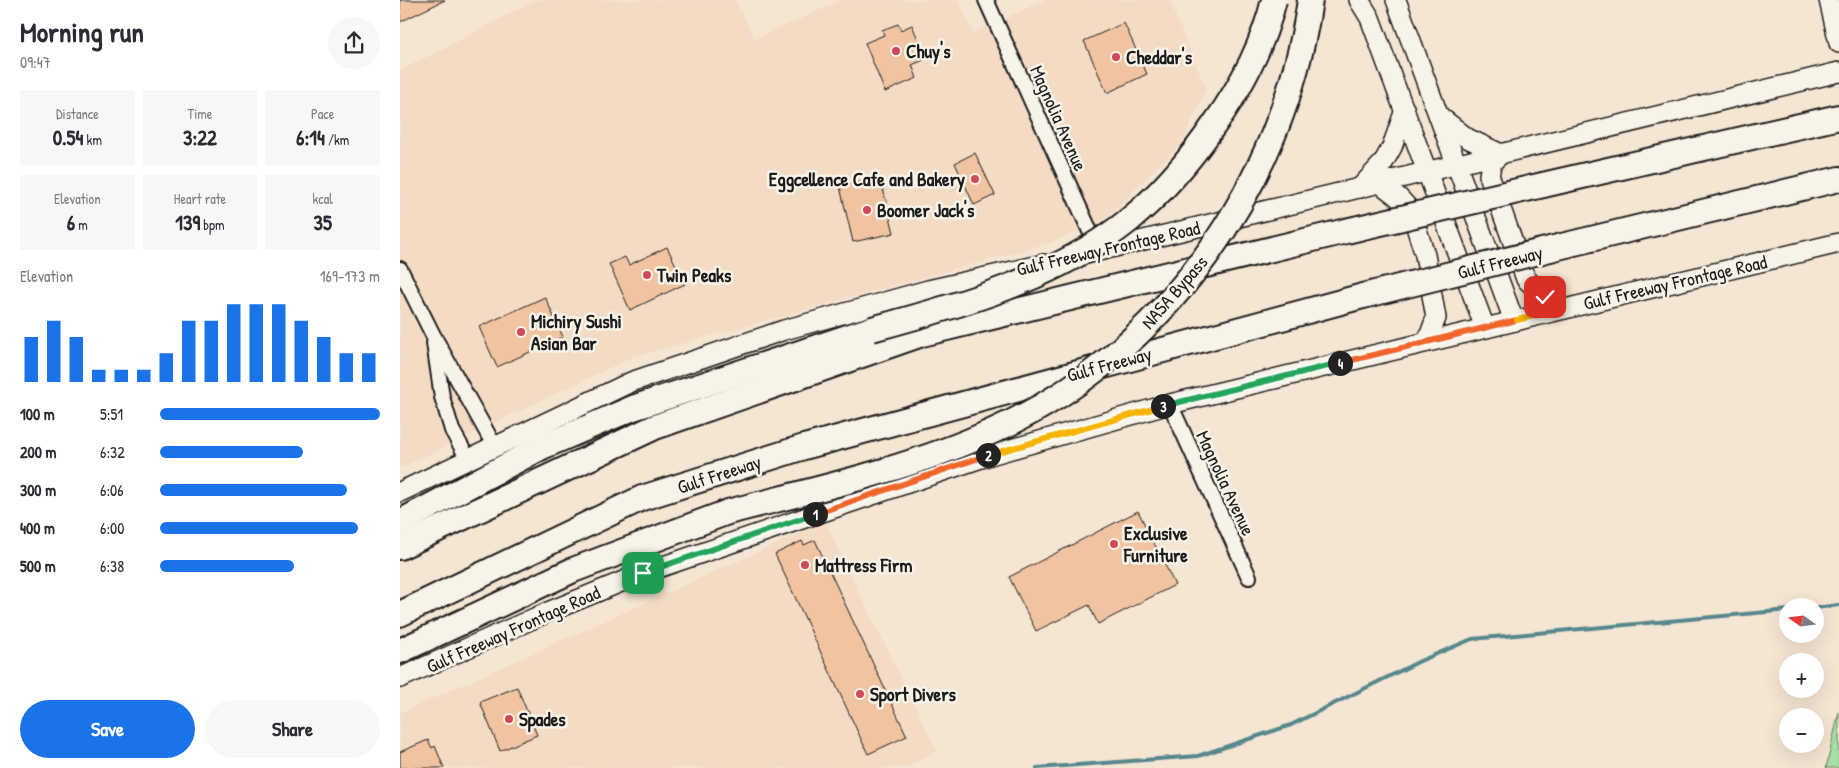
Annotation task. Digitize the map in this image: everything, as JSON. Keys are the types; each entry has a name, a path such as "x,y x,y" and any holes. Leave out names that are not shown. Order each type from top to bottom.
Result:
{"highway":[{"path":"400,522 542,447 633,408 872,329 954,307 1042,272 1086,249 1128,221 1164,187 1202,142 1231,101 1257,52 1274,0"},
{"name":"NASA Bypass","path":"400,651 573,570 728,512 928,457 970,441 1028,414 1058,396 1116,354 1147,324 1191,276 1214,246 1268,151 1292,85 1301,52 1310,0"},
{"path":"400,547 655,427 922,334 1346,231 1839,117"},
{"name":"Gulf Freeway","path":"400,614 642,498 804,447 1363,296 1839,179"}],"main road":[{"path":"1359,0 1370,18 1485,328"},
{"path":"1396,0 1514,320"},
{"path":"1829,0 1839,42"},
{"name":"Gulf Freeway Frontage Road","path":"400,492 630,382 784,330 928,290 1099,252 1839,72"},
{"path":"1360,188 1383,163 1392,147 1405,110"},
{"path":"1439,116 1468,138 1501,154 1492,162 1489,175 1526,279 1545,297 1564,309"},
{"path":"1380,183 1398,197 1411,211 1425,254 1436,318 1428,342"},
{"name":"Gulf Freeway Frontage Road","path":"400,678 548,612 643,573 990,455 1170,404 1839,243"}],"street":[{"name":"Magnolia Avenue","path":"986,0 1099,252"},
{"path":"400,269 433,335 495,447"},
{"path":"433,335 442,397 452,430 468,459"},
{"name":"Magnolia Avenue","path":"1170,404 1249,577"}],"shaded area":[{"path":"536,0 735,0 755,39 842,0 959,0 973,33 1045,0 1169,0 1206,89 1182,143 1102,222 1047,244 632,357 400,468 400,71"},
{"path":"825,522 937,751 905,768 400,768 400,713"}],"green space":[{"path":"1839,712 1839,768 1826,768"}],"building":[{"path":"400,0 445,0 400,22"},
{"name":"Cheddar's","path":"1124,23 1147,74 1107,93 1084,41"},
{"name":"Chuy's","path":"898,24 901,30 912,25 926,59 912,65 917,78 885,92 865,43 884,35 882,30"},
{"name":"Eggcellence Cafe and Bakery","path":"975,153 995,195 974,205 955,163"},
{"name":"Boomer Jack's","path":"880,177 894,233 853,242 840,187"},
{"name":"Twin Peaks","path":"667,247 685,284 630,310 609,264 625,257 629,265"},
{"name":"Michiry Sushi Asian Bar","path":"545,297 563,337 497,367 479,327"},
{"name":"Exclusive Furniture","path":"1138,511 1175,585 1098,624 1089,605 1036,631 1009,577"},
{"path":"815,540 907,736 868,754 775,554 802,541 804,545"},
{"name":"Spades","path":"517,687 537,735 500,751 480,702"},
{"path":"428,740 432,748 435,746 444,768 400,768 400,752"}],"waterway":[{"path":"1824,607 1839,605"},
{"path":"1037,768 1198,756 1291,725 1420,661 1472,639 1779,611"}],"place":[{"name":"Chuy's","path":"896,51"},
{"name":"Cheddar's","path":"1116,57"},
{"name":"Eggcellence Cafe and Bakery","path":"975,179"},
{"name":"Boomer Jack's","path":"867,210"},
{"name":"Twin Peaks","path":"647,275"},
{"name":"Michiry Sushi Asian Bar","path":"521,332"},
{"name":"Exclusive Furniture","path":"1114,544"},
{"name":"Mattress Firm","path":"805,565"},
{"name":"Sport Divers","path":"860,694"},
{"name":"Spades","path":"509,719"}],"route":[{"path":"643,573 990,455 1170,404 1564,309 1545,297"}]}
